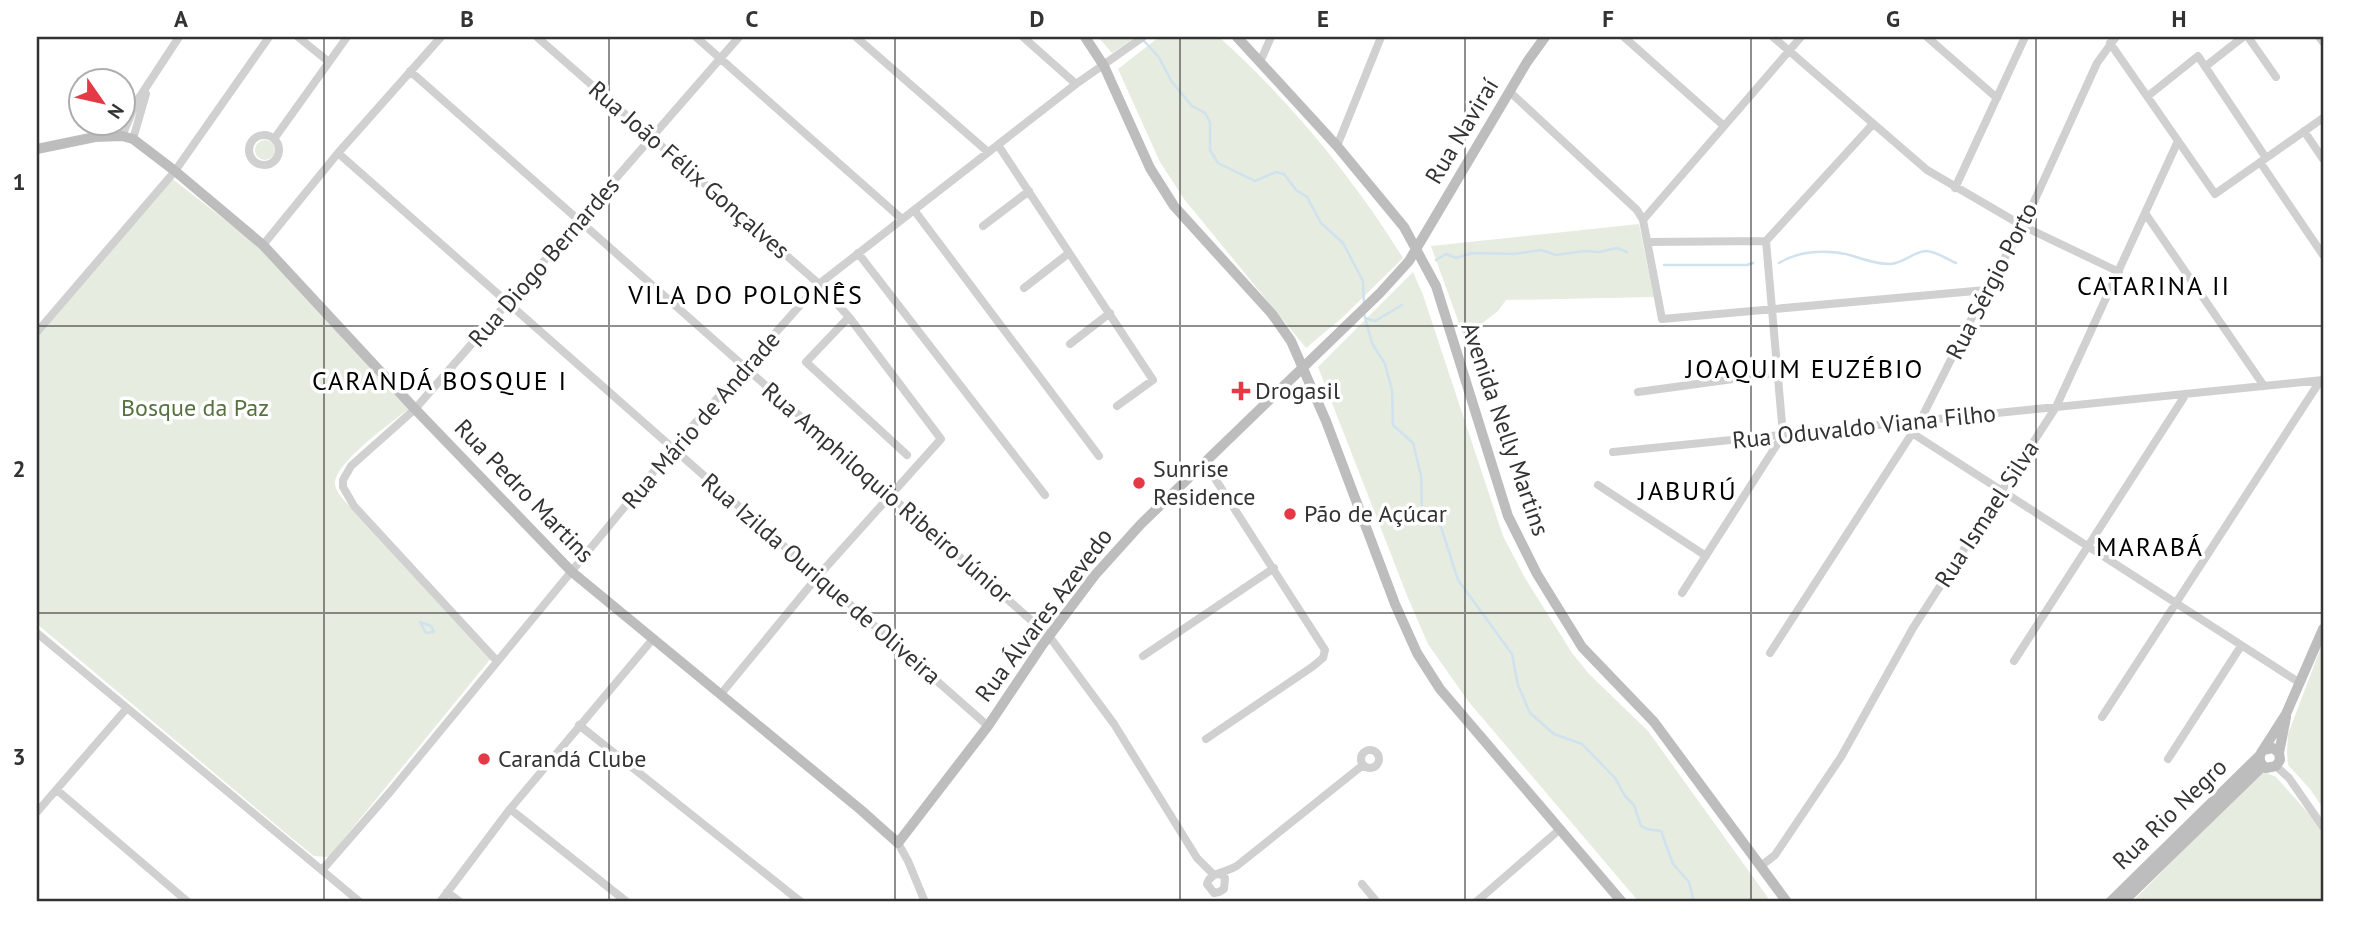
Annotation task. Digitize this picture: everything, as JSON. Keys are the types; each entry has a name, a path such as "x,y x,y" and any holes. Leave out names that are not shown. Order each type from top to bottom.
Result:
{"main road":[{"path":"1085,37 1104,66 1150,168 1174,206 1274,317 1291,341 1304,367 1395,604 1417,653 1440,689 1622,902"},
{"name":"Avenida Nelly Martins","path":"1237,37 1337,146 1404,227 1436,286 1508,516 1536,574 1581,648 1654,722 1787,902"},
{"name":"Rua Naviraí","path":"1417,248 1527,62 1545,37"},
{"path":"37,149 96,137 128,138"},
{"name":"Rua Pedro Martins","path":"128,138 175,171 263,245 415,409 572,572 862,810 898,843"},
{"name":"Rua Álvares Azevedo","path":"898,843 988,726 1049,636 1122,544 1380,293 1417,248"},
{"name":"Rua Rio Negro","path":"2123,902 2262,757 2286,714 2323,629"},
{"name":"Rua Rio Negro","path":"2279,752 2286,714"},
{"path":"2270,747 2279,752 2280,760 2270,769 2262,757 2270,747"},
{"name":"Rua Rio Negro","path":"2110,902 2262,757"}],"street":[{"path":"128,138 129,116 179,37"},
{"path":"37,332 175,171 269,37"},
{"path":"298,37 329,62"},
{"path":"274,139 347,37"},
{"path":"263,245 338,153 441,37"},
{"name":"Rua João Félix Gonçalves","path":"537,37 819,284 849,317 941,439 891,496"},
{"path":"696,37 902,219"},
{"name":"Rua Diogo Bernardes","path":"496,660 354,506 346,494 344,480 351,466 415,409 739,37"},
{"path":"856,37 988,152"},
{"path":"1023,37 1076,84"},
{"name":"Rua Mário de Andrade","path":"323,869 390,792 673,448 819,284 1076,84 1143,37"},
{"path":"1260,62 1271,37"},
{"path":"1337,146 1381,37"},
{"path":"1623,37 1724,127"},
{"path":"1773,37 1927,170 2023,226 2119,272"},
{"path":"1643,220 1801,37"},
{"path":"1927,37 1997,98"},
{"path":"1955,188 2025,37"},
{"path":"2206,66 2246,37 2276,78"},
{"path":"2319,37 2323,42"},
{"path":"2113,40 2215,194 2323,118"},
{"name":"Rua Sérgio Porto","path":"1770,653 1920,421 1986,290 2023,226 2097,63 2113,40"},
{"path":"2148,96 2198,56 2323,255"},
{"name":"Rua Amphiloquio Ribeiro Júnior","path":"410,71 1049,636 1114,724 1197,858 1216,874 1238,865 1363,765"},
{"path":"1510,92 1637,210 1643,220 1662,319 1986,290"},
{"path":"1647,242 1766,241 1873,124"},
{"path":"2304,131 2323,159"},
{"name":"Rua Ismael Silva","path":"1761,866 1775,855 1841,757 1913,628 2056,407 2178,141"},
{"path":"998,145 1153,380 1117,407"},
{"name":"Rua Izilda Ourique de Oliveira","path":"338,153 988,726"},
{"path":"983,226 1029,191"},
{"path":"914,210 1099,456"},
{"path":"2145,213 2264,386"},
{"path":"1682,593 1783,435 1766,241"},
{"path":"858,253 1045,495"},
{"path":"1024,288 1069,253"},
{"path":"1070,344 1110,313"},
{"path":"849,317 806,362 908,455"},
{"path":"1638,392 1777,373"},
{"path":"2102,717 2322,380"},
{"name":"Rua Oduvaldo Viana Filho","path":"1613,452 2322,380"},
{"path":"2014,661 2186,394"},
{"path":"1912,433 2300,683"},
{"path":"1205,463 1325,650 1322,658 1206,739"},
{"path":"1598,485 1706,556"},
{"path":"721,694 818,576 891,496"},
{"path":"1143,656 1274,568"},
{"path":"37,633 360,902"},
{"path":"440,902 510,809 652,640"},
{"path":"2168,759 2241,646"},
{"path":"37,812 127,708"},
{"path":"579,725 801,902"},
{"path":"2276,766 2295,786 2323,827"},
{"path":"57,790 188,902"},
{"path":"510,809 627,902"},
{"path":"1476,902 1559,830"},
{"name":"Rua Pedro Martins","path":"898,843 925,902"},
{"path":"1362,884 1377,902"},
{"path":"447,892 460,902"}],"green space":[{"path":"1098,37 1136,37 1112,53"},
{"path":"1159,37 1219,37 1271,87 1319,141 1363,198 1403,258 1343,317 1306,348 1184,199 1160,162 1118,69"},
{"path":"265,140 272,143 275,150 272,157 265,160 258,157 255,150 258,143"},
{"name":"Bosque da Paz","path":"170,177 257,245 411,407 354,454 337,476 335,485 351,508 492,657 329,857 314,856 37,624 37,332"},
{"path":"1639,224 1654,297 1506,300 1498,311 1464,337 1431,246"},
{"path":"1413,272 1503,536 1525,578 1572,653 1589,674 1648,731 1771,902 1639,902 1468,701 1428,644 1318,367"},
{"path":"2323,642 2323,808 2288,765 2287,752 2288,734"},
{"path":"2262,771 2276,777 2319,825 2323,835 2323,902 2132,902"}],"waterway":[{"path":"1143,40 1158,56 1172,82 1192,106 1205,113 1210,122 1210,150 1218,163 1255,181 1276,172 1284,174 1296,190 1307,197 1321,223 1343,243 1363,281 1364,304"},
{"path":"1436,260 1446,254 1456,258 1472,253 1514,254 1541,250 1556,255 1617,248 1627,252"},
{"path":"1779,263 1796,255 1825,252 1890,264 1926,251 1956,263"},
{"path":"1664,265 1753,263"},
{"path":"1365,318 1375,321 1402,305"},
{"path":"1364,314 1372,343 1385,364 1392,390 1393,425 1413,443 1421,475 1422,508 1441,527 1458,580 1512,654 1518,685 1530,713 1554,734 1582,744 1615,778 1625,796 1634,805 1641,826 1661,831 1673,864 1689,882 1694,902"},
{"path":"420,622 431,626 434,632 426,633 420,622"}],"place":[{"name":"Drogasil","path":"1241,391"},
{"name":"Sunrise Residence","path":"1139,483"},
{"name":"Pão de Açúcar","path":"1290,514"},
{"name":"Carandá Clube","path":"484,759"}],"district":[{"name":"CATARINA II","path":"2154,286"},
{"name":"VILA DO POLONÊS","path":"746,295"},
{"name":"JOAQUIM EUZÉBIO","path":"1805,369"},
{"name":"CARANDÁ BOSQUE I","path":"440,381"},
{"name":"JABURÚ","path":"1688,491"},
{"name":"MARABÁ","path":"2150,547"}]}
